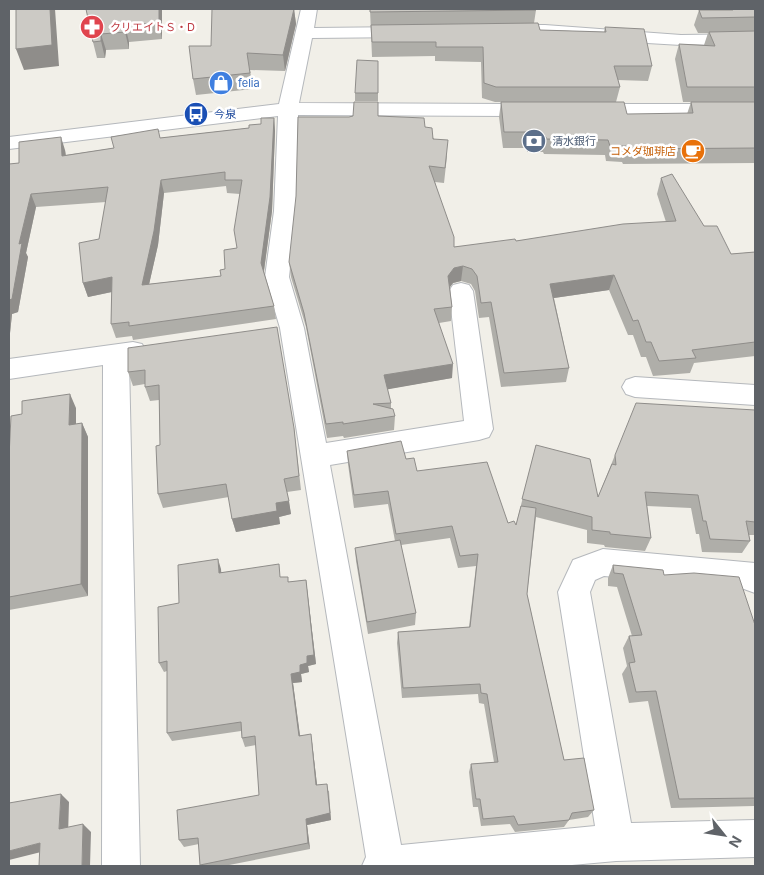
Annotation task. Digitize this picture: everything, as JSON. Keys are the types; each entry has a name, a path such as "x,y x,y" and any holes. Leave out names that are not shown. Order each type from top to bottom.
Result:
{"street":[{"path":"309,9 288,109 285,211 277,277 283,329 314,456 385,866 616,842 755,839"},
{"path":"487,30 545,30 681,40 755,39"},
{"path":"304,33 429,31"},
{"path":"9,143 288,109 755,110"},
{"path":"314,456 478,429 462,291"},
{"path":"9,369 155,348"},
{"path":"116,354 120,866"},
{"path":"635,387 755,395"},
{"path":"616,842 574,592 584,570 603,562 755,577"}],"building":[{"path":"16,9 50,9 52,45 16,49"},
{"path":"86,9 159,9 159,23 125,25 125,32 101,34 101,41 93,42"},
{"path":"212,9 294,9 283,55 247,53 250,73 193,79 189,46 211,46"},
{"path":"370,9 535,9 536,10 370,12"},
{"path":"755,9 755,17 702,18 699,10 733,10"},
{"path":"538,23 540,30 606,32 605,27 644,29 652,66 614,66 620,87 496,87 484,83 483,47 436,47 436,42 372,42 371,25"},
{"path":"755,31 755,87 687,87 679,44 715,46 709,32"},
{"path":"357,60 378,61 378,93 355,93"},
{"path":"354,102 378,102 378,116 424,118 425,127 432,128 433,139 448,140 445,168 429,166 454,237 454,247 515,239 516,241 623,224 676,221 661,178 672,174 704,226 717,226 731,254 755,252 755,342 692,350 696,358 659,361 651,342 646,342 638,320 633,321 614,275 550,284 569,368 504,373 491,302 481,303 477,276 472,269 463,266 454,268 448,276 452,307 434,309 453,364 384,375 391,403 373,404 393,409 395,416 343,424 343,422 326,424 304,313 289,262 296,196 298,117 353,116"},
{"path":"501,102 624,102 627,114 693,113 691,102 755,102 755,148 627,149 626,146 610,146 608,140 546,139 546,137 530,136 529,132 504,132"},
{"path":"261,118 274,118 270,197 261,263 274,306 129,326 129,322 111,324 112,277 83,283 79,243 99,239 108,187 31,194 19,244 22,243 12,299 9,300 9,164 19,163 19,142 61,137 62,156 114,148 111,137 158,129 160,138 249,128 249,125 261,124","holes":["225,172 225,180 242,180 234,230 237,248 224,250 225,269 220,270 221,276 142,285 154,231 161,180"]},
{"path":"277,327 294,428 299,476 284,479 289,501 276,503 277,511 232,519 226,484 158,494 156,446 160,445 159,385 145,387 145,370 128,372 128,348"},
{"path":"70,394 69,425 82,423 81,584 9,597 9,457 11,416 22,414 22,401"},
{"path":"636,403 755,410 755,522 746,521 750,541 710,539 706,521 703,521 698,495 645,492 651,538 610,534 610,532 592,530 592,517 522,499 536,445 590,459 598,497 612,464 616,465 615,455"},
{"path":"401,441 406,459 414,458 417,471 487,462 508,523 514,521 516,525 521,506 536,508 527,594 564,760 584,758 594,810 572,813 569,820 518,825 514,816 483,819 480,799 476,799 471,764 498,762 487,694 481,693 480,684 403,688 398,632 470,627 478,554 460,556 452,526 396,534 388,491 354,495 347,451"},
{"path":"400,540 416,613 367,622 355,548"},
{"path":"218,559 219,573 279,564 280,577 288,577 288,582 306,580 314,655 307,656 307,663 300,665 300,672 291,674 299,736 311,734 316,785 327,784 330,813 306,819 308,843 200,865 198,838 179,840 177,810 259,795 255,736 242,738 241,722 167,733 167,661 159,663 158,607 179,603 178,565"},
{"path":"613,565 663,570 664,575 694,573 739,577 755,625 755,798 679,799 656,691 636,692 629,663 635,662 629,636 642,635 623,574 614,573"},
{"path":"61,794 59,829 83,824 82,866 39,866 40,843 9,851 9,803"}],"place":[{"name":"クリエイトＳ・D","path":"92,27"},
{"name":"felia","path":"221,83"},
{"name":"今泉","path":"196,114"},
{"name":"清水銀行","path":"534,141"},
{"name":"コメダ珈琲店","path":"693,151"}]}
